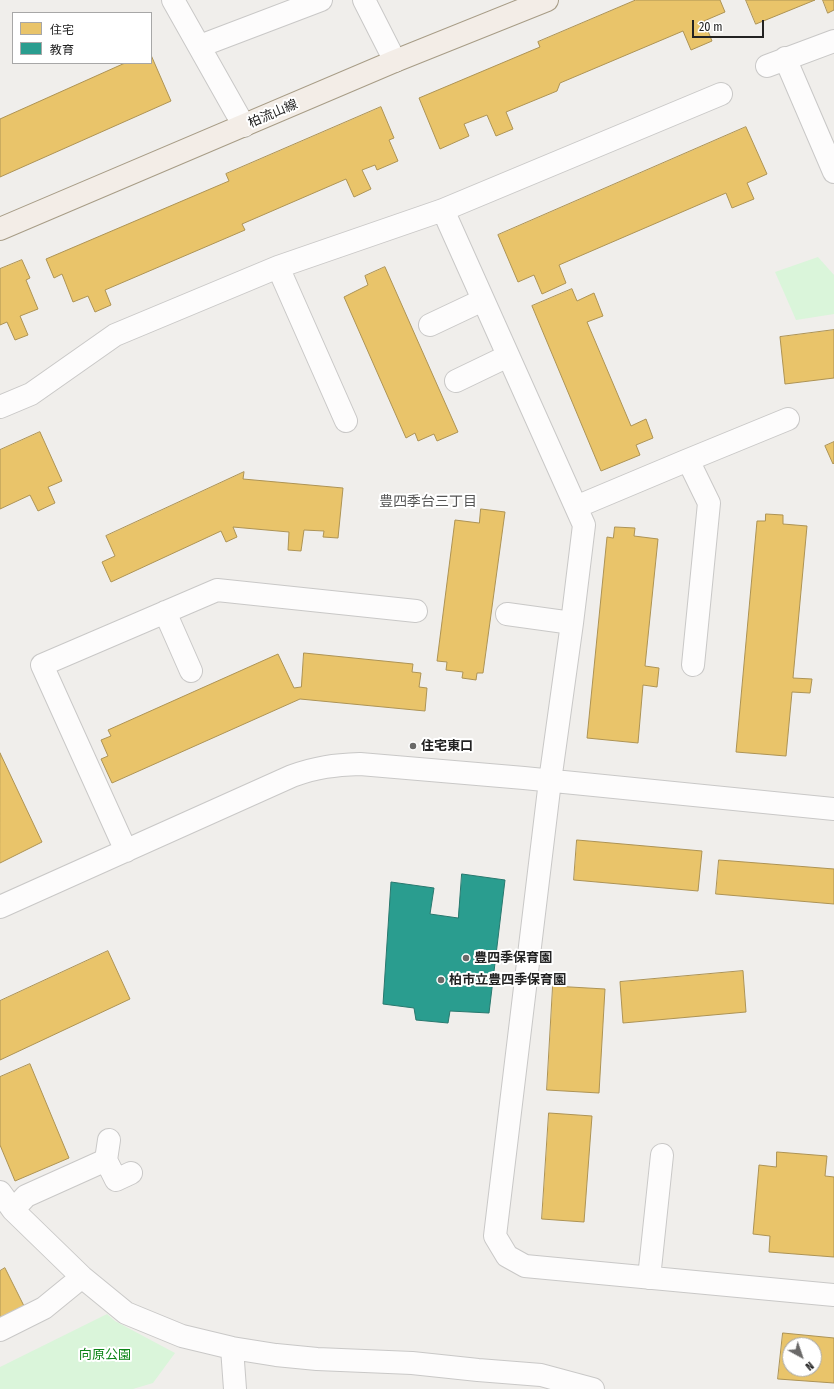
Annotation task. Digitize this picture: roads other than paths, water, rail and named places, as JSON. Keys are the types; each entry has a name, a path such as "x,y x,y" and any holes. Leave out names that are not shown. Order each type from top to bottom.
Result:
{"main road":[{"name":"柏流山線","path":"0,229 396,61 547,0"}],"street":[{"path":"173,0 244,126"},
{"path":"200,46 321,0"},
{"path":"364,0 396,61"},
{"path":"834,41 776,62 834,172"},
{"path":"0,407 31,394 115,335 278,267 443,210 721,94"},
{"path":"443,210 584,525 550,781 495,1236 507,1256 525,1266 834,1295"},
{"path":"278,267 346,421"},
{"path":"430,325 483,300"},
{"path":"456,381 508,356"},
{"path":"576,507 788,418"},
{"path":"688,460 709,503 693,664"},
{"path":"126,851 42,665 217,590 416,611"},
{"path":"165,612 191,671"},
{"path":"507,614 572,623"},
{"path":"0,907 292,776 334,764 360,764 550,781 834,809"},
{"path":"13,1210 26,1196 108,1150 116,1180 131,1173"},
{"path":"650,1278 662,1155"},
{"path":"0,1192 13,1210 82,1277 126,1313 182,1336 232,1348 276,1355 412,1363 476,1380 541,1375 593,1389"},
{"path":"0,1330 44,1308 82,1277"},
{"path":"232,1348 235,1389"}],"place":[{"name":"住宅東口","path":"413,746"},
{"name":"豊四季保育園","path":"466,958"},
{"name":"柏市立豊四季保育園","path":"441,980"}],"district":[{"name":"豊四季台三丁目","path":"428,502"}],"park label":[{"name":"向原公園","path":"105,1355"}]}
